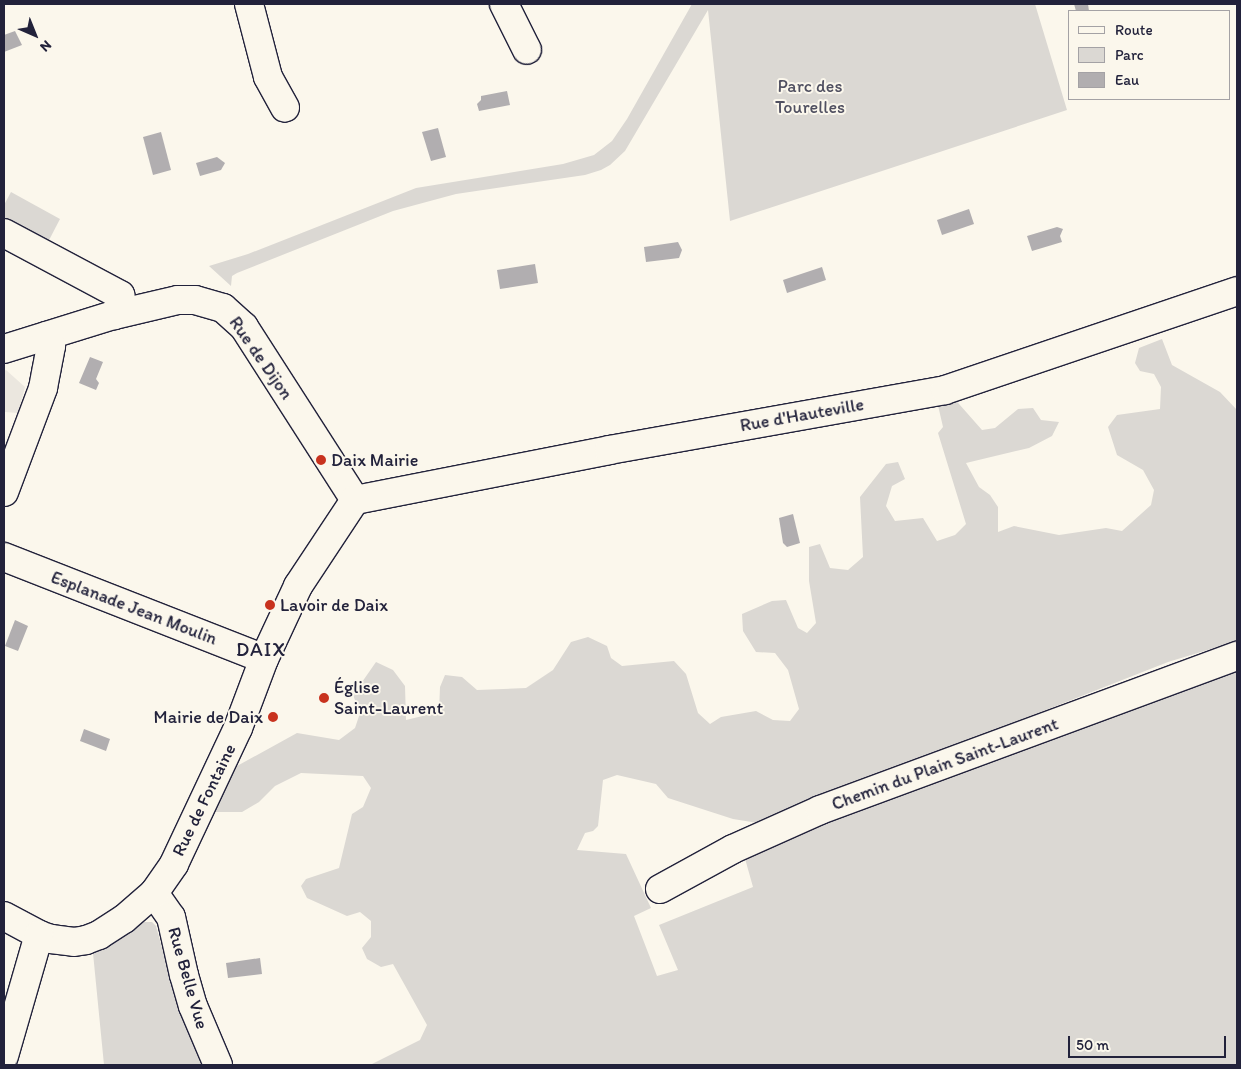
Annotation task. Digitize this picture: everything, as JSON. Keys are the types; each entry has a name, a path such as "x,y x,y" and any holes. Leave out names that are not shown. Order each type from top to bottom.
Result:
{"street":[{"path":"248,4 268,77 285,108"},
{"path":"504,4 527,50"},
{"path":"4,233 120,295 121,302 114,315"},
{"name":"Rue d'Hauteville","path":"355,500 609,450 945,390 1237,291"},
{"name":"Rue de Dijon","path":"4,349 114,315 178,300 195,300 210,303 231,313 244,327 355,500"},
{"path":"4,492 43,388 51,346 47,336"},
{"name":"Rue de Fontaine","path":"4,916 39,935 62,941 86,940 99,935 124,919 154,892 174,864 238,728 264,659 298,586 355,500"},
{"name":"Esplanade Jean Moulin","path":"4,557 264,659"},
{"name":"Chemin du Plain Saint-Laurent","path":"660,889 733,849 820,810 1237,656"},
{"name":"Rue Belle Vue","path":"154,892 171,917 191,998 218,1065"},
{"path":"4,1056 39,935"}],"shaded area":[{"path":"6,370 25,387 18,413 5,412 4,415 4,371"}],"green space":[{"name":"Parc des Tourelles","path":"692,4 1035,4 1067,110 730,221 708,10 625,151 610,165 601,170 585,175 456,194 393,211 237,273 232,276 231,286 209,266 248,254 416,188 563,164 594,155 612,141 627,119"},
{"path":"11,192 60,219 47,244 4,219 4,205"},
{"path":"1162,339 1172,365 1220,392 1237,410 1237,641 1168,662 758,823 733,819 668,798 656,784 617,775 603,780 598,826 593,831 585,833 577,850 626,854 651,908 634,916 657,976 678,970 659,925 753,887 742,848 837,809 848,816 1163,691 1237,665 1237,1065 370,1065 420,1040 427,1025 393,964 381,967 367,959 362,948 371,937 371,921 360,912 347,916 307,898 301,886 306,879 339,868 352,814 363,807 371,788 363,776 301,773 275,786 259,802 242,812 214,812 237,766 297,733 339,740 355,728 360,713 353,695 376,662 393,670 405,686 406,720 439,712 440,687 445,675 462,677 477,690 526,688 553,670 571,642 588,637 607,646 611,658 622,666 674,661 686,674 698,713 710,724 721,717 756,711 773,720 790,721 799,709 788,670 775,653 756,652 743,631 742,614 772,601 786,600 798,628 807,633 816,623 809,581 809,547 820,544 830,568 848,570 863,557 860,497 886,464 898,462 905,479 892,486 886,506 895,521 923,518 937,541 955,535 966,524 938,433 943,427 937,401 952,396 982,430 995,428 1018,409 1033,408 1041,420 1059,422 1052,436 1029,448 966,463 979,487 990,495 998,507 998,532 1014,526 1059,535 1106,528 1122,531 1151,505 1154,490 1143,470 1117,455 1108,427 1117,415 1160,409 1161,387 1154,374 1140,371 1135,363 1139,348"},
{"path":"141,922 152,922 156,926 174,991 201,1065 104,1065 93,953"}],"water":[{"path":"1074,4 1088,4 1089,10 1076,10"},
{"path":"15,31 22,45 4,52 4,35"},
{"path":"507,91 510,105 479,111 477,104 481,100 481,96"},
{"path":"438,128 446,157 431,161 422,132"},
{"path":"161,132 171,170 153,175 143,137"},
{"path":"217,157 225,163 221,170 200,176 196,163"},
{"path":"969,209 974,224 942,235 937,220"},
{"path":"1057,227 1063,229 1060,236 1062,242 1032,251 1027,236"},
{"path":"678,242 682,250 679,258 646,262 644,247"},
{"path":"535,264 538,283 500,289 497,270"},
{"path":"822,267 826,280 787,293 783,280"},
{"path":"90,357 103,362 96,379 99,383 96,390 79,383"},
{"path":"793,514 800,543 787,547 783,543 779,518"},
{"path":"15,620 28,626 18,651 5,646"},
{"path":"84,729 110,739 106,751 80,741"},
{"path":"260,958 262,974 228,978 226,963"}],"place":[{"name":"Daix Mairie","path":"321,460"},
{"name":"Lavoir de Daix","path":"270,605"},
{"name":"Église Saint-Laurent","path":"324,698"},
{"name":"Mairie de Daix","path":"273,717"}],"district":[{"name":"DAIX","path":"261,649"}]}
